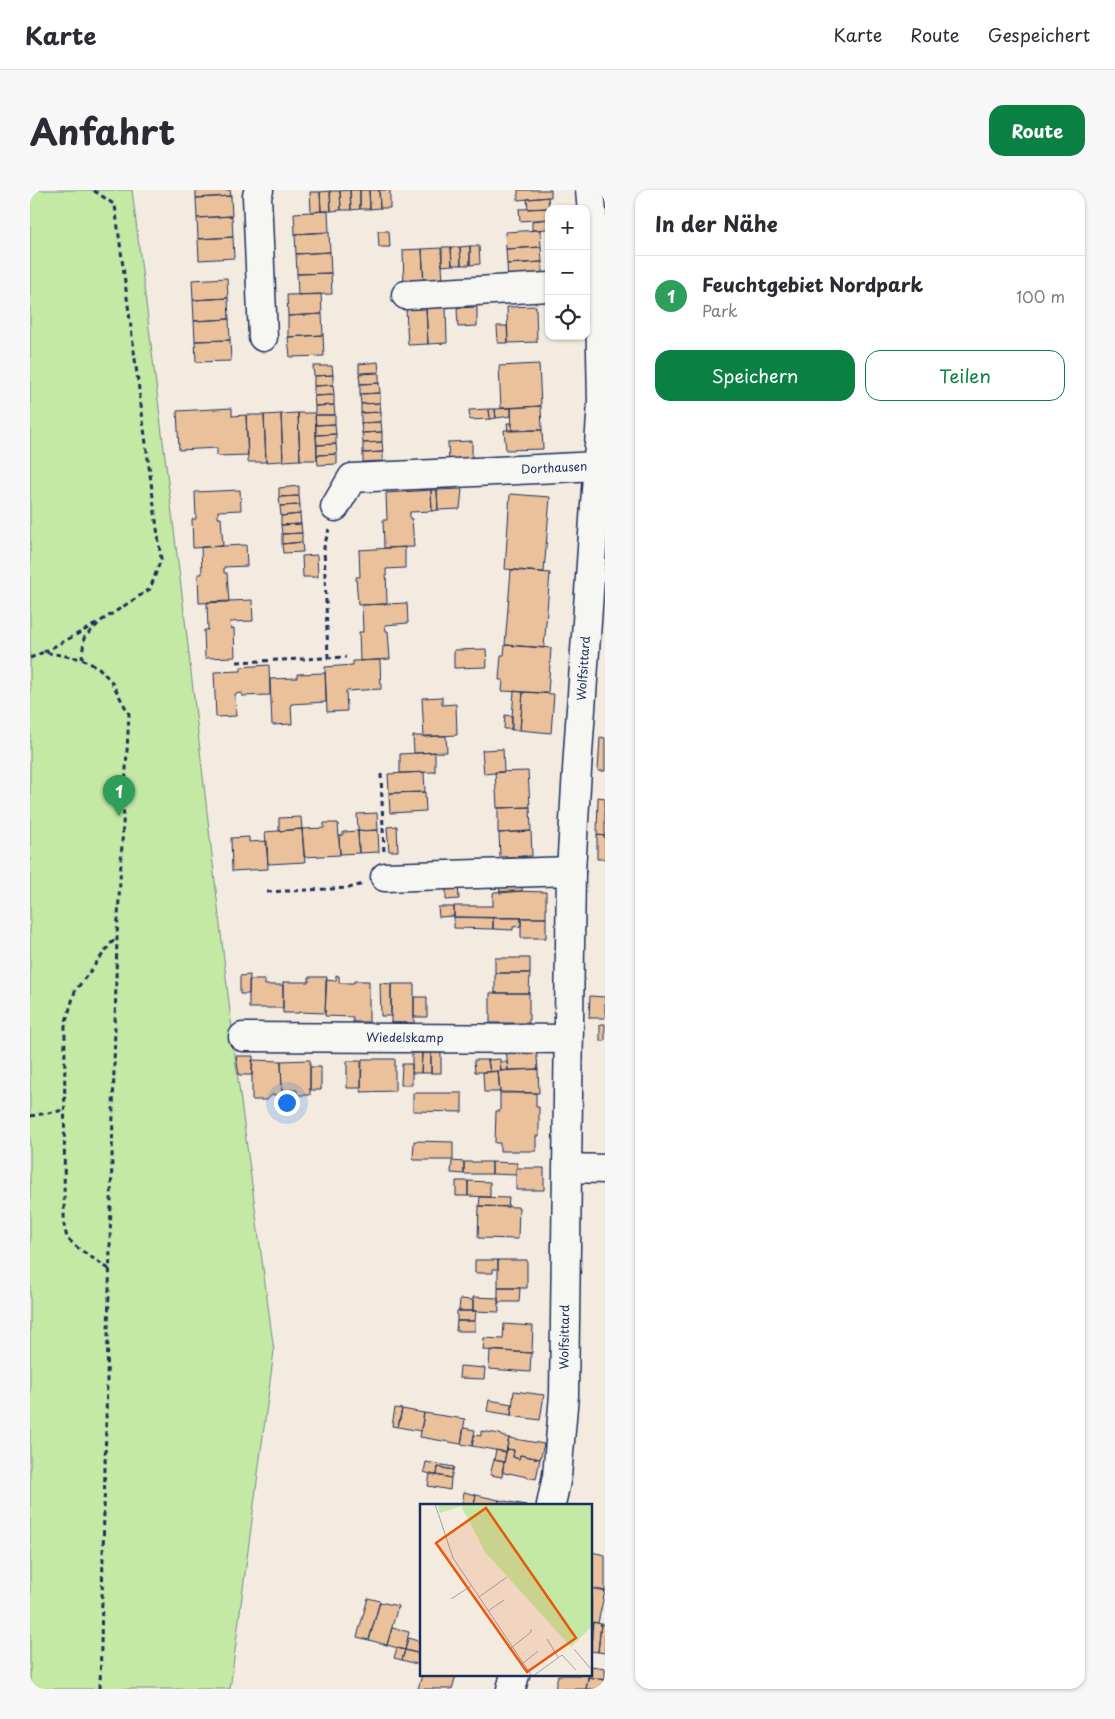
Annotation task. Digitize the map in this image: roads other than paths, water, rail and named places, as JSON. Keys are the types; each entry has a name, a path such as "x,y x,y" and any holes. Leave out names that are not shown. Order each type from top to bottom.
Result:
{"street":[{"path":"259,190 257,196 263,336"},
{"name":"Dorthausen","path":"335,508 352,478 597,466 602,402 592,284 596,204"},
{"path":"406,295 545,287"},
{"name":"Wolfsittard","path":"552,1504 557,1476 564,1395 571,871 597,466"},
{"path":"385,877 571,871"},
{"name":"Wiedelskamp","path":"243,1037 568,1039"},
{"path":"568,1168 605,1169"},
{"path":"511,1689 515,1676"}],"place":[{"name":"Feuchtgebiet Nordpark","path":"119,816"}]}
